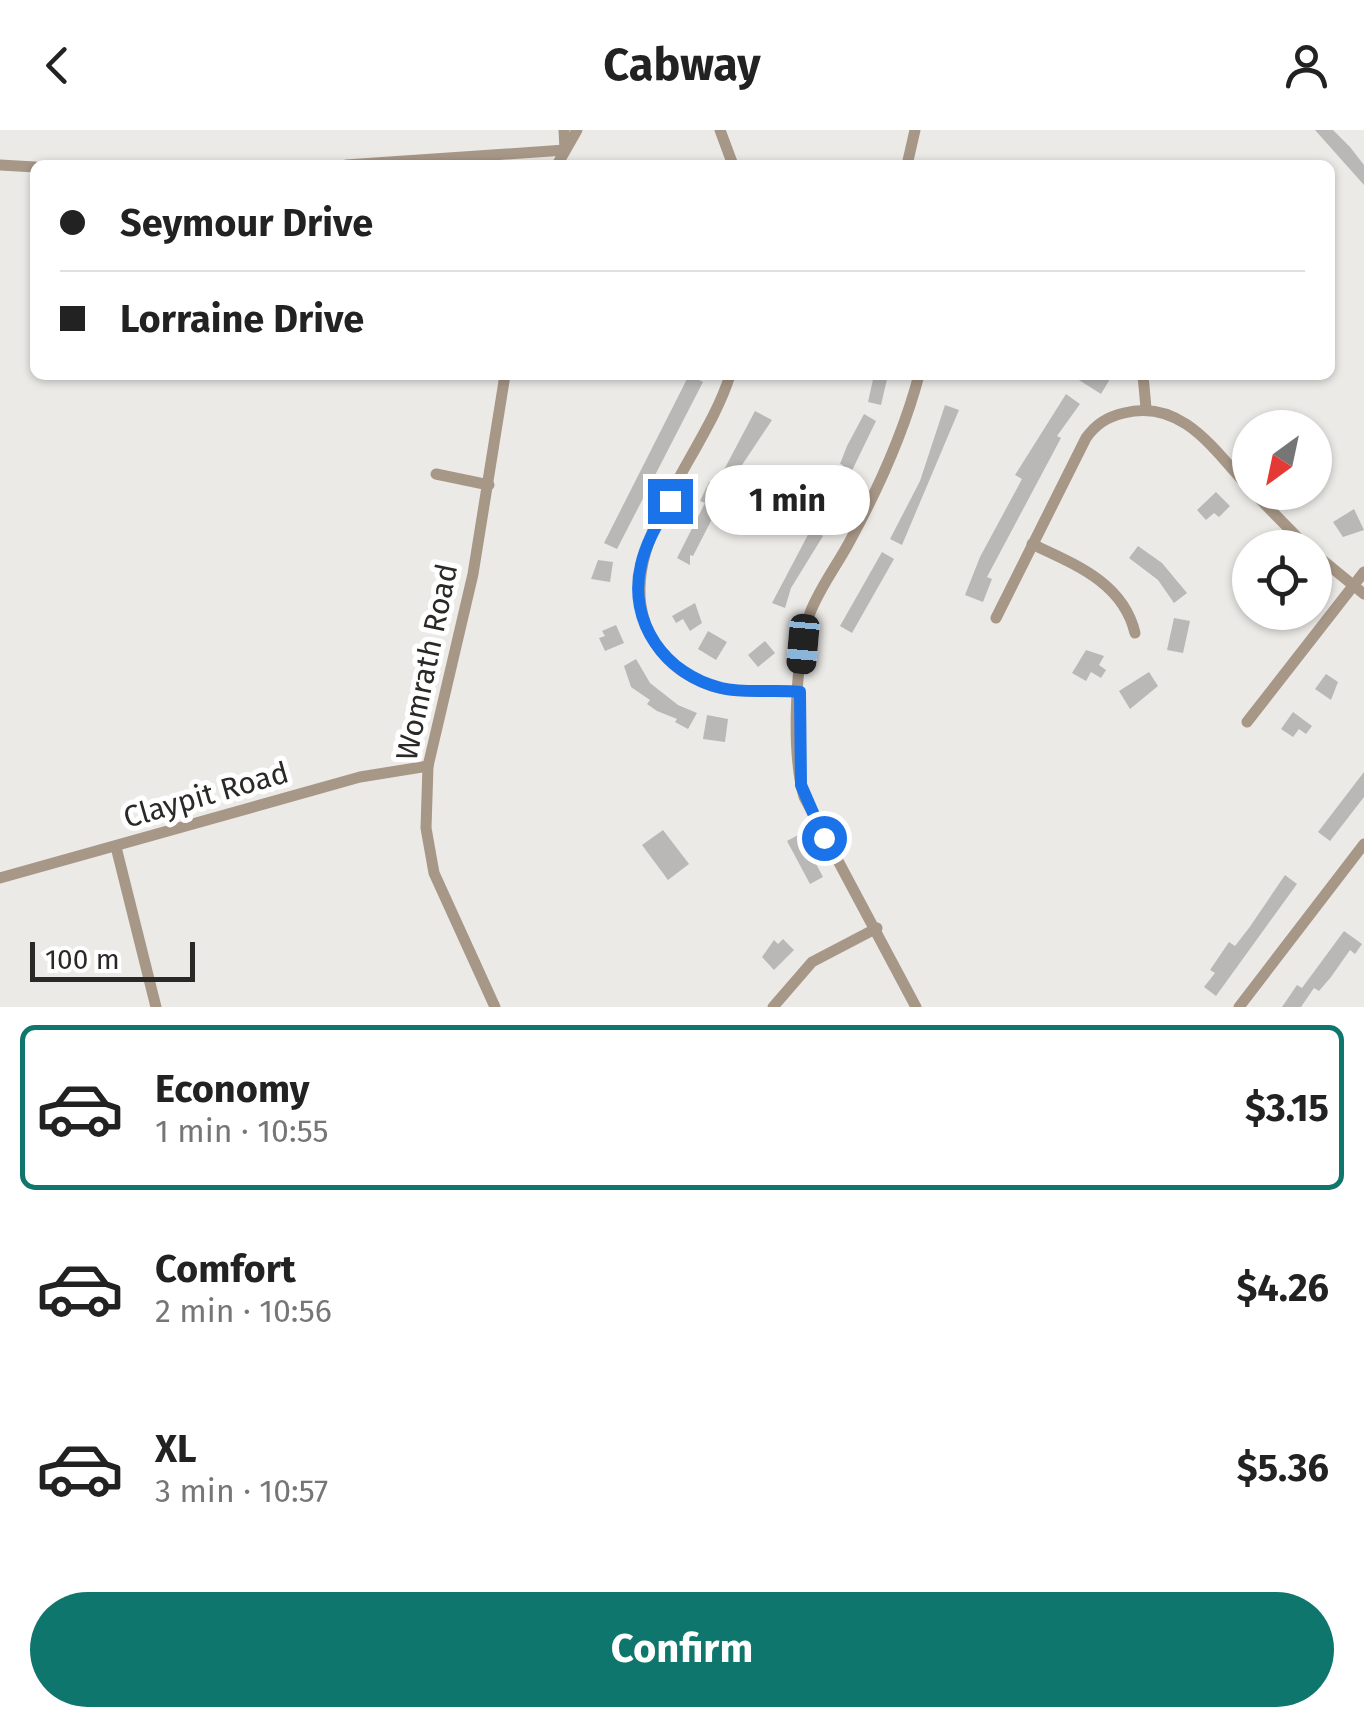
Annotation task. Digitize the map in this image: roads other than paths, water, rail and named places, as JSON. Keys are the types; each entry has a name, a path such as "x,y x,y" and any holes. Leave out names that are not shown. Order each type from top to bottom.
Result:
{"street":[{"path":"564,130 565,150"},
{"path":"560,160 577,130"},
{"path":"720,130 732,160"},
{"path":"909,160 916,130"},
{"path":"419,160 565,150"},
{"path":"0,165 30,166"},
{"name":"Womrath Road","path":"495,1007 430,858 426,828 428,766 489,485 503,380"},
{"path":"728,380 645,548 638,582 639,606 659,650 686,676 728,690 800,692"},
{"path":"916,1007 804,797 799,772 800,692 810,614 885,470 917,380"},
{"path":"1143,380 1146,408"},
{"path":"996,618 1091,430 1114,416 1146,408 1174,415 1192,426 1232,469"},
{"path":"436,474 489,485"},
{"path":"1271,510 1290,530"},
{"path":"1032,544 1100,579 1122,603 1135,633"},
{"path":"1332,568 1359,590"},
{"path":"1247,722 1359,590 1364,572"},
{"name":"Claypit Road","path":"0,878 360,777 428,766"},
{"path":"1239,1007 1364,844"},
{"path":"116,847 156,1007"},
{"path":"773,1007 812,962 877,928"}]}
